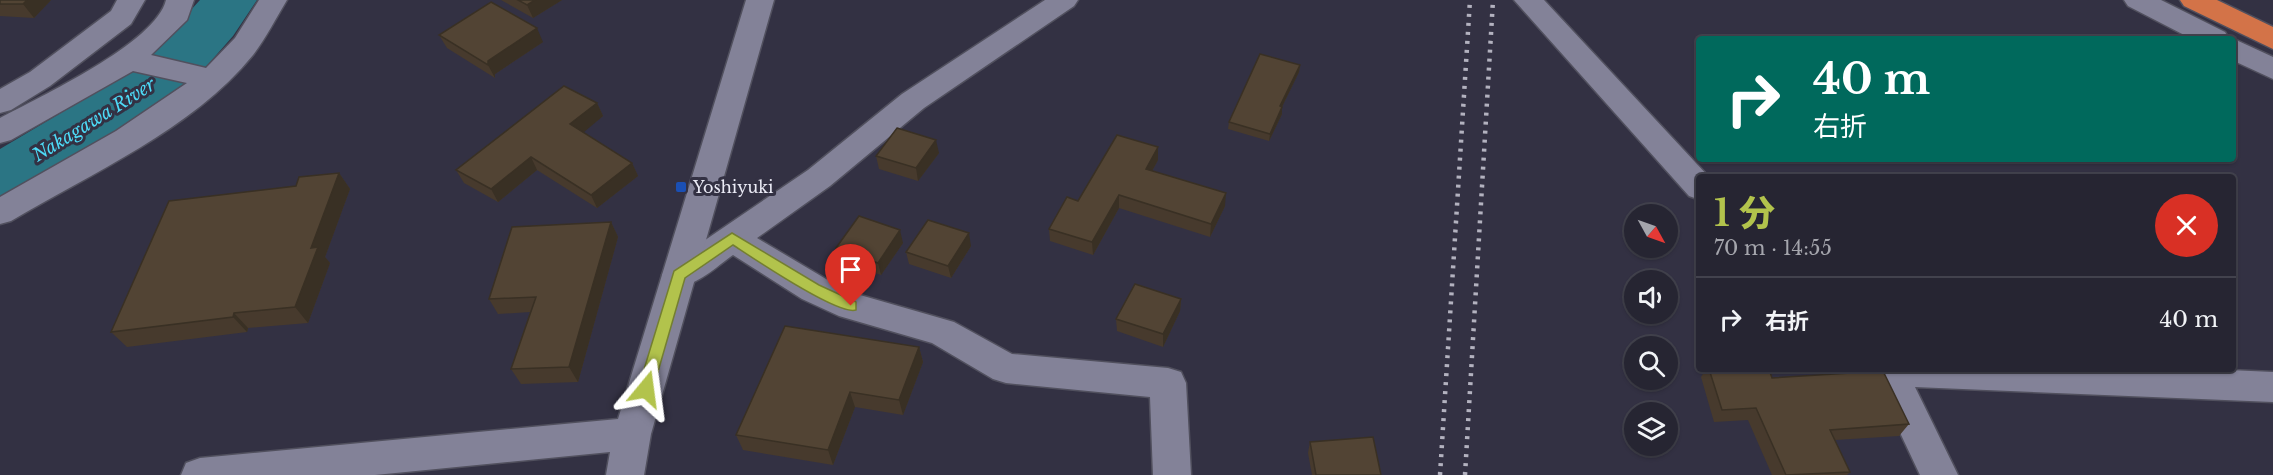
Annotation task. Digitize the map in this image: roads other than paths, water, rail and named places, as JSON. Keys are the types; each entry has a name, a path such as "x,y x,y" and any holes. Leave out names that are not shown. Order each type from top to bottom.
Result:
{"highway":[{"path":"2194,0 2273,39"},
{"path":"2243,0 2273,15"}],"street":[{"path":"0,103 40,79 121,17 131,0"},
{"path":"0,132 134,61 177,15 180,0"},
{"path":"0,212 162,116 241,50 273,0"},
{"path":"625,475 632,434 760,0"},
{"path":"679,275 819,178 913,101 1064,0"},
{"path":"1528,0 1696,184"},
{"path":"2138,0 2209,36"},
{"path":"2236,50 2273,69"},
{"path":"134,61 207,78"},
{"path":"732,238 814,289 851,306 942,332 1006,368 1168,383 1172,475"},
{"path":"1891,372 1939,475"},
{"path":"1935,372 2273,387"},
{"path":"200,475 632,434"}],"waterway":[{"name":"Nakagawa River","path":"0,178 69,139 161,80 213,23 229,0"}],"railway":[{"path":"1440,475 1470,0"},
{"path":"1465,475 1493,0"}],"place":[{"name":"Yoshiyuki","path":"681,187"}]}
